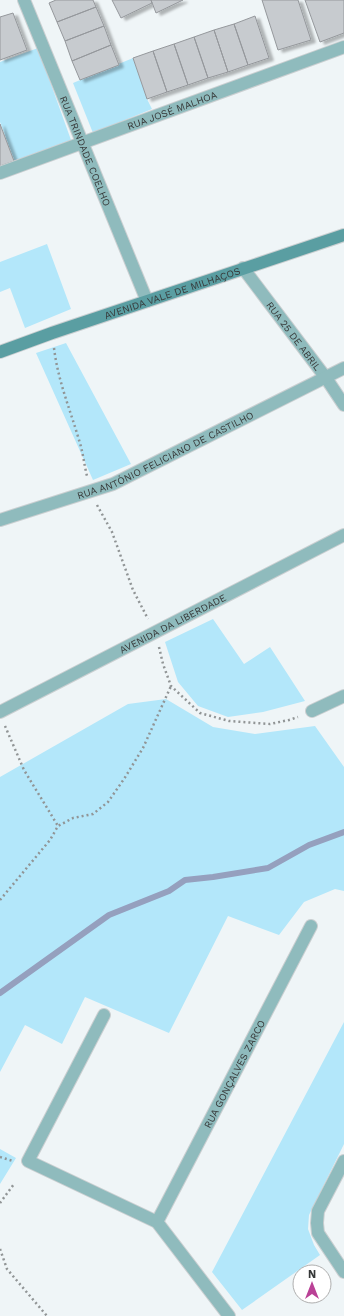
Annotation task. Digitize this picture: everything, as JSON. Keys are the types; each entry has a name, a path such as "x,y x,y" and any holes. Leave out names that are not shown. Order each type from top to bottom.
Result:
{"street":[{"name":"RUA TRINDADE COELHO","path":"24,0 147,301"},
{"name":"RUA JOSÉ MALHOA","path":"0,173 344,47"},
{"name":"AVENIDA VALE DE MILHAÇOS","path":"0,352 243,268 344,235"},
{"name":"RUA 25 DE ABRIL","path":"243,268 326,378 344,405"},
{"name":"RUA ANTÓNIO FELICIANO DE CASTILHO","path":"0,520 113,484 344,368"},
{"name":"AVENIDA DA LIBERDADE","path":"2,716 155,632 344,535"},
{"path":"312,711 344,696"},
{"name":"RUA GONÇALVES ZARCO","path":"157,1222 311,926"},
{"path":"104,1015 28,1161 157,1222 229,1316"},
{"path":"344,1161 318,1212 317,1223 318,1233 344,1272"}],"path":[{"path":"155,632 163,664 171,686 200,713 229,722 270,724 289,720 312,711"},
{"path":"0,900 50,840 58,826 73,818 93,814 108,802 143,748 171,686"},
{"path":"2,716 24,770 58,826"},
{"path":"0,1203 14,1184"},
{"path":"0,1249 7,1269 48,1316"}],"shaded area":[{"path":"38,48 71,140 14,161 0,122 0,62"},
{"path":"133,58 152,109 93,133 73,83"},
{"path":"47,244 71,309 25,328 10,288 0,292 0,262"},
{"path":"66,343 131,464 93,480 36,353"},
{"path":"213,619 244,664 270,647 305,701 263,712 228,717 198,706 178,682 165,642"},
{"path":"166,699 213,727 255,734 315,726 344,767 344,891 335,889 304,902 279,935 228,916 169,1033 85,997 62,1044 25,1025 0,1072 0,777 128,704"},
{"path":"344,1022 344,1144 309,1215 308,1229 314,1245 320,1255 307,1264 292,1264 292,1275 242,1310 212,1272"},
{"path":"0,1149 16,1158 0,1184"}],"building":[{"path":"56,0 93,0 96,7 57,22 49,3"},
{"path":"112,0 151,0 152,3 121,18"},
{"path":"151,0 183,0 156,13"},
{"path":"262,0 298,0 311,40 278,50"},
{"path":"305,0 344,0 344,33 320,42"},
{"path":"96,7 104,26 65,41 57,22"},
{"path":"13,13 27,50 0,60 0,17"},
{"path":"255,16 269,58 248,65 234,24"},
{"path":"234,24 248,65 228,72 214,30"},
{"path":"104,26 111,45 72,61 65,41"},
{"path":"214,30 228,72 208,78 194,37"},
{"path":"194,37 208,78 188,85 174,44"},
{"path":"174,44 188,85 167,92 153,51"},
{"path":"111,45 119,65 80,80 72,61"},
{"path":"153,51 167,92 147,99 133,58"},
{"path":"0,124 14,161 0,166"}],"waterway":[{"path":"0,993 109,915 169,891 185,880 268,868 309,845 344,832"}]}
